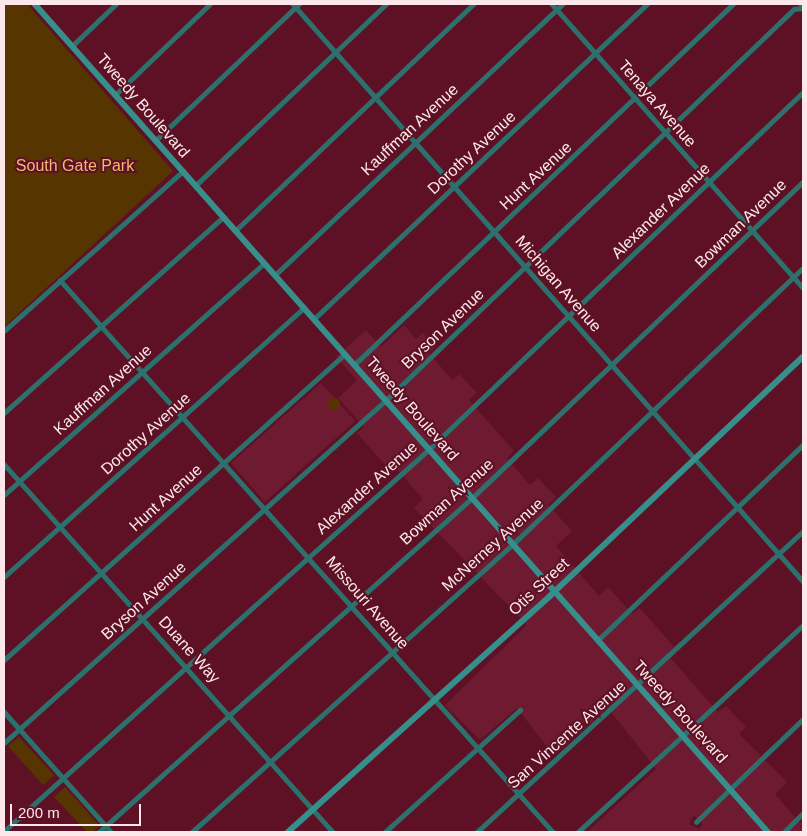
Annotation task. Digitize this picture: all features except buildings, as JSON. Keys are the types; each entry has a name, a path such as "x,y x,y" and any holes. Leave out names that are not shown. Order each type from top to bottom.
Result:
{"main road":[{"name":"Tweedy Boulevard","path":"35,4 768,832"},
{"name":"Otis Street","path":"288,832 555,592 696,460 803,356"}],"street":[{"path":"72,46 116,4"},
{"path":"115,95 210,4"},
{"path":"195,186 386,4"},
{"path":"235,230 474,4"},
{"name":"Tenaya Avenue","path":"552,4 803,288"},
{"name":"Kauffman Avenue","path":"275,275 562,4"},
{"name":"Dorothy Avenue","path":"314,319 647,4"},
{"name":"Hunt Avenue","path":"354,365 636,99 733,4"},
{"path":"800,4 803,8"},
{"path":"156,141 296,5"},
{"name":"Michigan Avenue","path":"296,5 803,581"},
{"name":"Bryson Avenue","path":"4,744 386,400 794,9 803,8"},
{"name":"Alexander Avenue","path":"4,831 429,449 803,92"},
{"path":"4,331 183,171"},
{"name":"Bowman Avenue","path":"99,832 472,498 803,182"},
{"path":"4,413 223,217"},
{"name":"Kauffman Avenue","path":"4,495 264,263"},
{"name":"McNerney Avenue","path":"192,832 513,544 803,268"},
{"name":"Missouri Avenue","path":"60,280 184,416 553,832"},
{"name":"Dorothy Avenue","path":"4,577 304,308"},
{"name":"Hunt Avenue","path":"4,660 345,354"},
{"path":"598,640 803,445"},
{"name":"Duane Way","path":"4,464 62,526 333,832"},
{"name":"San Vincente Avenue","path":"477,832 639,686 803,531"},
{"path":"578,832 685,738 803,625"},
{"path":"385,832 520,710"},
{"path":"4,712 111,832"},
{"path":"696,822 803,720"},
{"path":"784,832 803,814"}],"shaded area":[{"path":"404,325 416,339 423,333 436,346 429,353 452,380 459,374 477,393 469,400 514,451 507,458 530,485 538,478 556,497 548,505 572,531 556,546 599,596 608,587 632,614 640,608 674,647 667,654 718,712 726,706 746,727 739,734 787,782 775,794 800,823 803,821 803,832 587,832 656,769 608,708 554,756 517,708 480,740 445,705 527,625 414,508 423,499 396,468 391,472 357,433 364,427 338,398 357,380 336,357 366,330 381,347","holes":["694,815 703,824 699,829 689,824"]},
{"path":"321,383 355,421 265,502 231,463"}],"green space":[{"name":"South Gate Park","path":"4,4 27,4 173,171 4,327"},
{"path":"332,398 336,398 340,404 336,410 332,410 328,406 328,402"},
{"path":"19,737 54,775 43,785 8,746"},
{"path":"65,787 100,826 92,832 87,832 54,797"}]}
